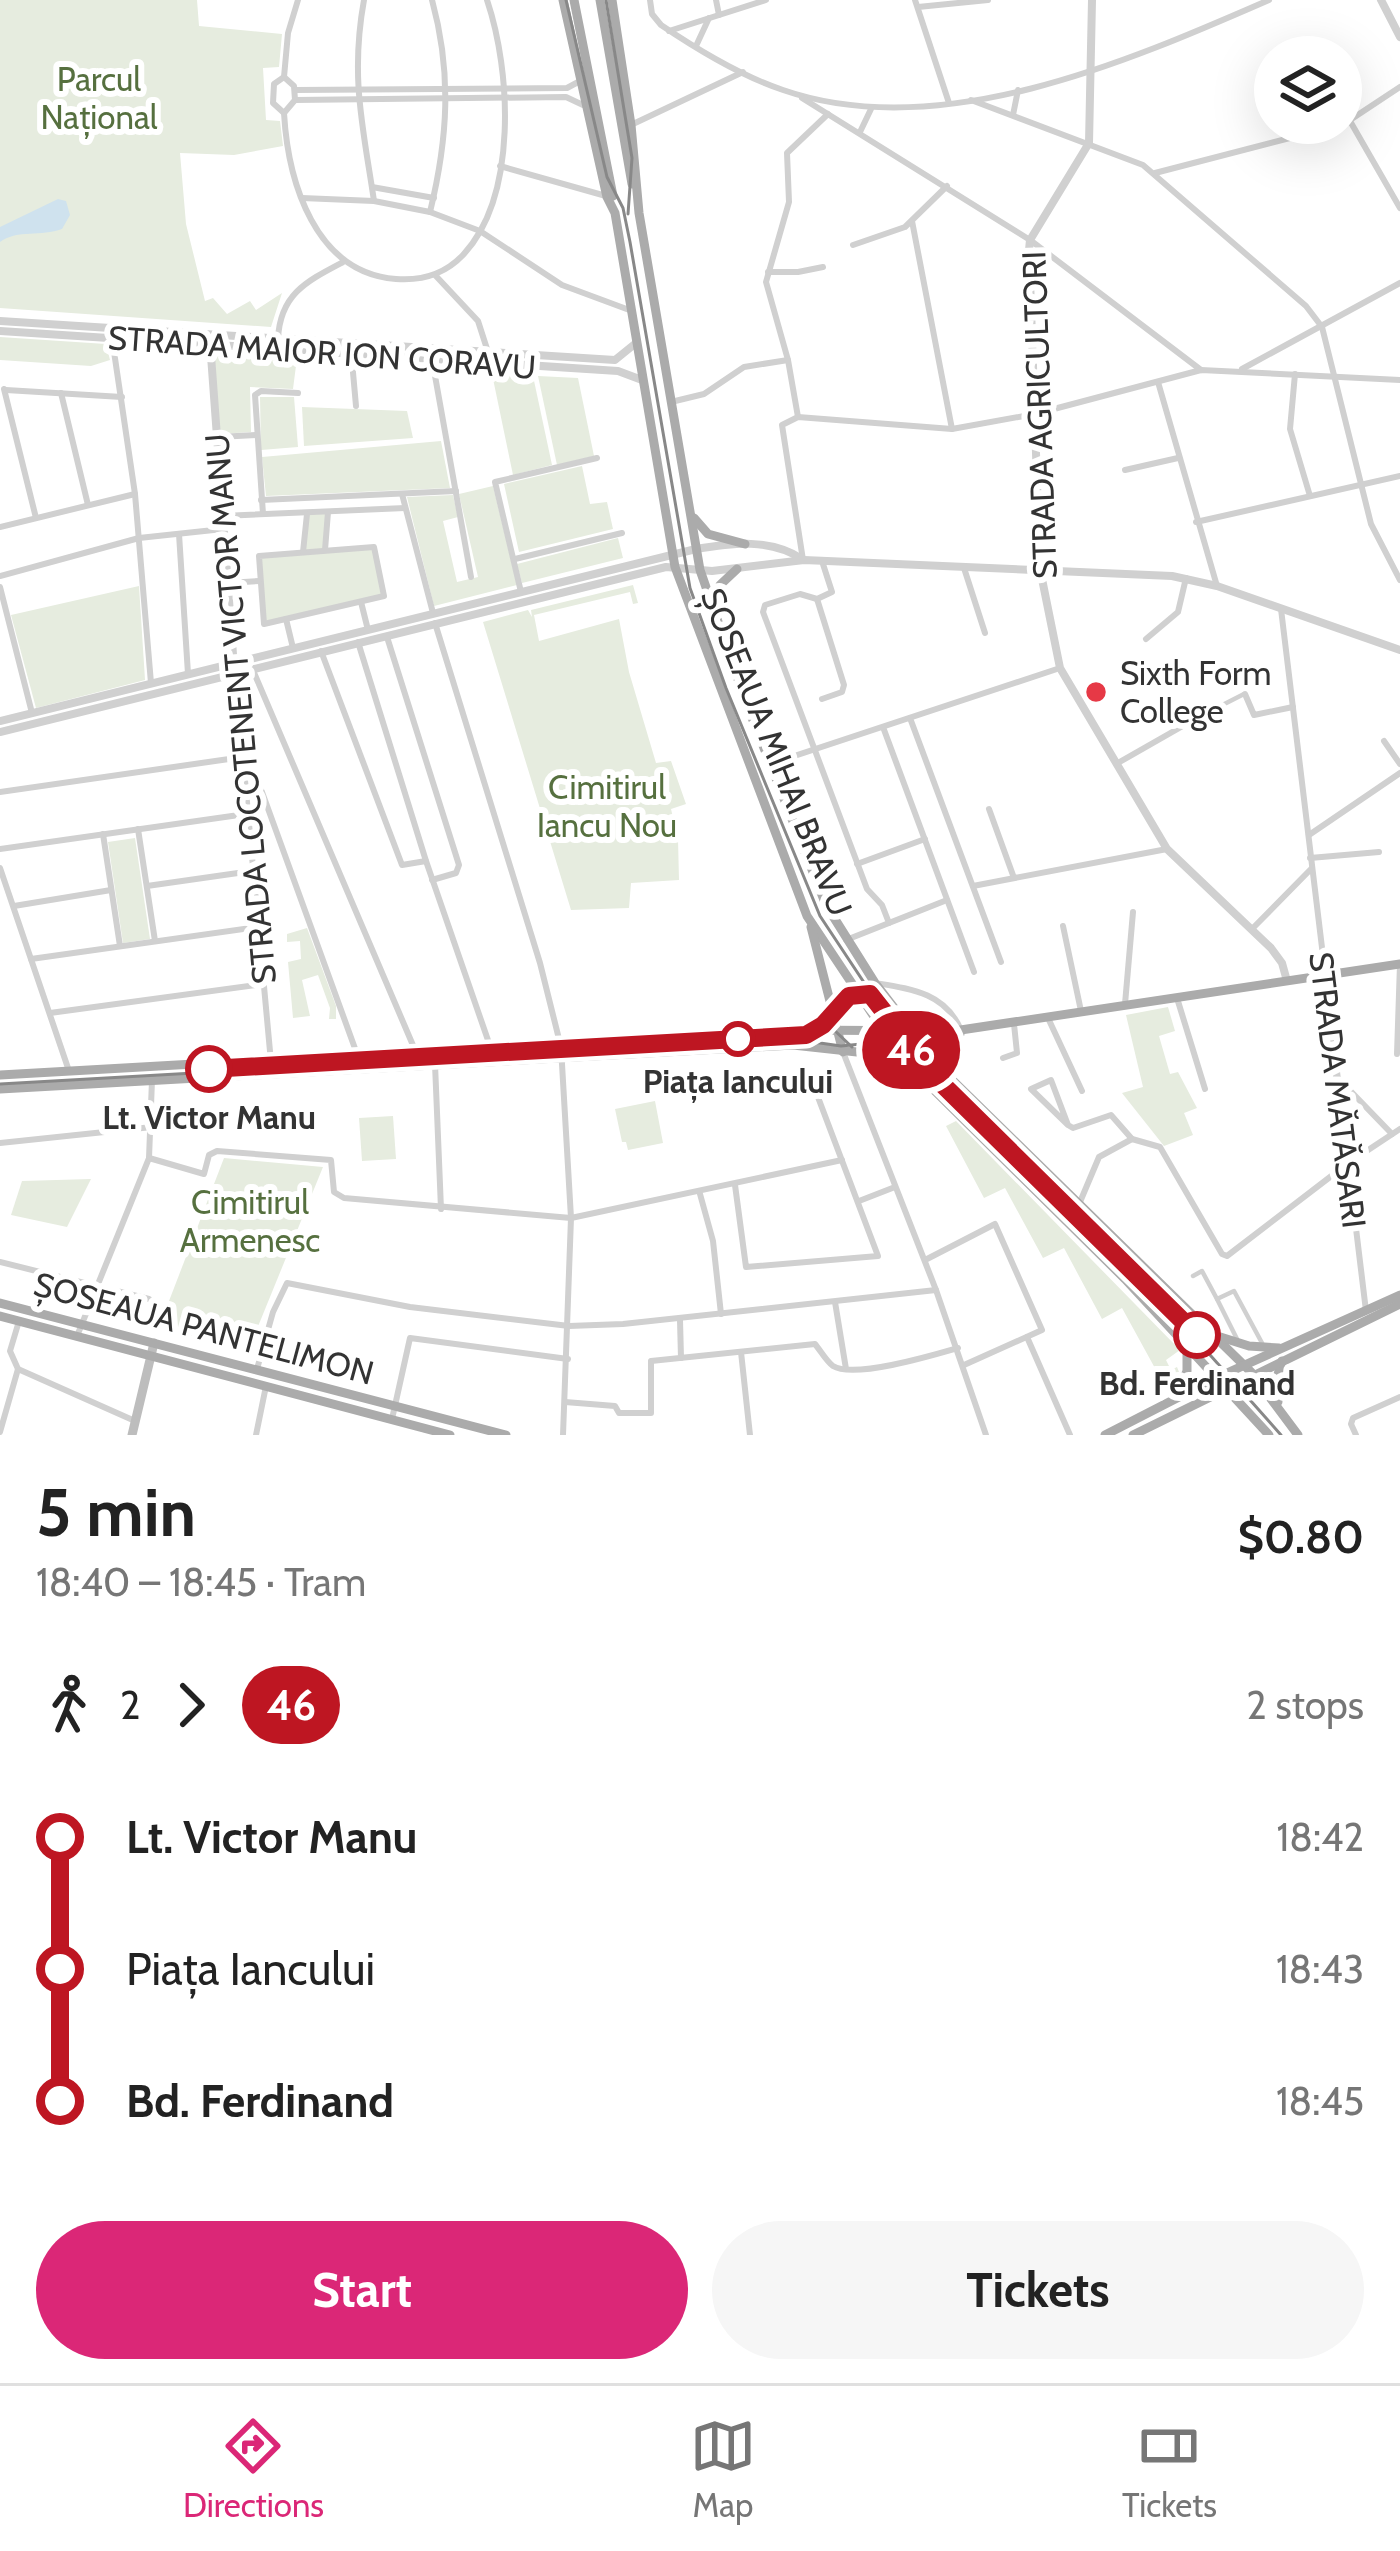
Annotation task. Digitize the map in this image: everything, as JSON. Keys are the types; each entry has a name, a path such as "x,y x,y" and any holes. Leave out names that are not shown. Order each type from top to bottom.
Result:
{"main road":[{"name":"ȘOSEAUA MIHAI BRAVU","path":"563,0 607,196 615,213 671,554 808,916 884,1030 940,1096 1187,1345 1269,1435"},
{"path":"574,0 615,213"},
{"path":"600,0 639,213"},
{"name":"ȘOSEAUA MIHAI BRAVU","path":"612,0 639,213 695,570 826,905 875,983 942,1070 1255,1376 1298,1435"},
{"path":"689,509 708,534 745,544"},
{"path":"714,614 717,589 737,569"},
{"path":"808,916 843,1052"},
{"path":"0,1089 793,1045 843,1052 1400,964"},
{"path":"816,1031 833,1012"},
{"path":"0,1075 560,1042 962,1030"},
{"path":"942,1070 952,1040 962,1030"},
{"path":"1105,1435 1216,1378 1400,1295"},
{"name":"ȘOSEAUA PANTELIMON","path":"0,1303 150,1356 450,1435"},
{"path":"1133,1435 1400,1304"},
{"name":"ȘOSEAUA PANTELIMON","path":"0,1316 154,1343 506,1435"},
{"path":"1208,1334 1264,1348 1307,1349"},
{"path":"132,1435 154,1343"},
{"path":"1176,1398 1185,1380 1187,1345"},
{"path":"1282,1361 1275,1389 1282,1412"}],"street":[{"path":"284,113 274,106 273,88 284,77 288,33 298,0"},
{"path":"364,0 356,94 374,201"},
{"path":"430,212 443,155 448,93 432,0"},
{"path":"284,77 295,90 295,100 284,113 286,141 302,198 325,243 343,262 385,278 435,275 460,257 480,231 500,166 507,93 487,0"},
{"path":"650,0 656,21 669,31 794,94 947,186 1030,240 1201,370"},
{"path":"716,0 719,15"},
{"path":"669,31 766,0"},
{"path":"949,103 916,3 988,0"},
{"name":"STRADA AGRICULTORI","path":"1092,0 1089,143 1030,240 1040,569 1060,668 1116,764 1167,849 1277,956 1287,981"},
{"path":"794,94 871,108 971,100 1093,72 1269,0"},
{"path":"1381,0 1400,37"},
{"path":"696,46 710,18"},
{"path":"631,125 743,72"},
{"path":"507,93 567,88 582,78"},
{"path":"1362,114 1400,87"},
{"path":"295,90 566,97 581,102 590,113"},
{"path":"1013,115 1018,90"},
{"path":"295,100 356,94"},
{"path":"971,100 1136,161 1306,307 1322,327 1359,484 1376,536 1400,580"},
{"path":"860,132 871,108"},
{"path":"798,417 767,272 788,207 787,153 828,114"},
{"path":"1362,143 1400,208"},
{"path":"1155,173 1266,144"},
{"path":"500,166 607,196"},
{"path":"853,245 912,221 947,186"},
{"path":"372,187 434,198"},
{"path":"302,198 374,201 430,212 480,231 562,286 632,311"},
{"path":"912,221 952,429"},
{"path":"278,338 280,317 293,292 343,262"},
{"path":"767,272 823,267"},
{"path":"435,275 478,321 488,357"},
{"path":"1239,371 1400,283"},
{"name":"STRADA MAIOR ION CORAVU","path":"2,326 488,357 615,360 636,343"},
{"path":"112,333 135,494 151,683"},
{"name":"STRADA MAIOR ION CORAVU","path":"210,339 278,338 351,348"},
{"name":"STRADA LOCOTENENT VICTOR MANU","path":"210,339 234,668 272,1073"},
{"path":"351,348 356,406"},
{"path":"432,354 471,577"},
{"name":"STRADA MAIOR ION CORAVU","path":"488,357 618,370 642,380"},
{"path":"671,401 704,394 744,367 788,360"},
{"path":"803,560 782,425 798,417 952,429 1035,414 1201,370 1400,380"},
{"path":"1295,374 1290,429 1310,496"},
{"path":"1158,382 1217,586"},
{"path":"36,518 2,389 122,397"},
{"path":"263,514 255,395 261,391 298,393"},
{"path":"62,393 88,506"},
{"path":"216,437 256,435"},
{"path":"521,592 495,482 597,458"},
{"path":"1125,470 1178,458"},
{"path":"1196,522 1400,476"},
{"path":"262,500 456,491"},
{"path":"0,527 135,494"},
{"path":"402,494 434,618 560,1042 572,1218 563,1435"},
{"path":"222,516 405,508"},
{"path":"325,550 328,511"},
{"path":"303,552 307,512"},
{"path":"0,576 139,538 223,529"},
{"path":"514,560 622,532"},
{"path":"178,533 188,674"},
{"path":"0,721 188,674 252,668 358,642 521,592 671,554 745,544 776,545 803,560"},
{"path":"374,547 384,596 264,624 260,556 325,550 374,547"},
{"path":"0,731 293,648 657,568 737,569 803,560 1186,578 1400,650"},
{"path":"822,561 832,592 817,599 800,594 764,608 857,864 889,923"},
{"path":"964,567 985,633"},
{"path":"1146,639 1178,612 1186,578"},
{"path":"227,583 261,581"},
{"path":"0,587 32,713"},
{"path":"817,599 844,686 842,692 822,699"},
{"path":"361,602 368,630"},
{"name":"STRADA MĂTĂSARI","path":"1282,609 1322,976 1366,1311"},
{"path":"286,620 293,648"},
{"path":"386,635 459,865 456,873 432,880"},
{"path":"358,642 490,1046"},
{"path":"321,651 402,865 426,861"},
{"path":"252,668 415,1050"},
{"path":"770,764 1060,668"},
{"path":"1116,764 1245,694 1254,715 1293,707"},
{"path":"910,718 1001,962"},
{"path":"884,727 974,972"},
{"path":"1308,836 1400,768 1384,741"},
{"path":"0,793 243,757 262,793 357,1054"},
{"path":"989,809 1014,878"},
{"path":"0,849 248,814"},
{"path":"138,829 155,941"},
{"path":"103,834 120,946"},
{"path":"857,864 925,839"},
{"path":"974,886 1167,849"},
{"path":"1310,858 1379,852"},
{"path":"0,868 69,1071"},
{"path":"1252,929 1311,869"},
{"path":"146,886 252,872"},
{"path":"13,906 111,890"},
{"path":"846,940 947,900"},
{"path":"1125,1005 1132,912"},
{"path":"1064,926 1082,1012"},
{"path":"31,959 257,927"},
{"path":"1397,1054 1400,964"},
{"path":"875,983 919,991 938,1000 962,1030"},
{"path":"50,1013 263,984"},
{"path":"1178,998 1205,1089"},
{"path":"1048,1017 1082,1091"},
{"path":"1003,1058 1017,1053 1014,1022"},
{"path":"843,1052 958,1348 986,1435"},
{"path":"435,1064 441,1209"},
{"path":"735,1185 747,1268 878,1256 810,1076"},
{"path":"1335,1076 1392,1135"},
{"path":"1069,1125 1050,1079 1031,1089 1069,1125 1077,1129 1111,1115 1132,1139 1162,1150 1227,1256 1400,1129"},
{"path":"79,1330 149,1158 152,1080"},
{"path":"0,1143 152,1126"},
{"path":"1079,1205 1099,1157 1132,1139"},
{"path":"149,1158 204,1174 209,1155 218,1151 332,1160 334,1192 340,1198 572,1218 842,1160"},
{"path":"859,1201 896,1186"},
{"path":"700,1193 713,1241 721,1314"},
{"path":"925,1260 995,1224 1042,1330 964,1365"},
{"path":"0,1262 149,1299"},
{"path":"1192,1276 1202,1271 1238,1339"},
{"path":"257,1369 284,1284 410,1307 569,1326 936,1290"},
{"path":"1217,1299 1234,1291 1264,1348"},
{"path":"836,1301 846,1369"},
{"path":"680,1318 681,1358"},
{"path":"0,1432 18,1369 10,1351 19,1321"},
{"path":"1027,1337 1070,1435"},
{"name":"ȘOSEAUA PANTELIMON","path":"392,1419 410,1338 568,1359"},
{"path":"565,1402 614,1406 619,1413 651,1413 650,1361 814,1344 833,1366 846,1369 916,1360 958,1348"},
{"path":"741,1352 750,1435"},
{"path":"18,1369 135,1420"},
{"path":"256,1435 266,1386"},
{"path":"1356,1435 1353,1418 1400,1396"}],"green space":[{"name":"Parcul Național","path":"0,0 197,0 199,26 282,34 279,67 263,68 266,120 280,121 283,146 234,155 180,153 186,224 205,301 213,298 227,314 250,301 256,310 282,293 271,327 0,308"},
{"path":"0,337 106,344 110,360 91,366 0,360"},
{"path":"214,353 297,358 293,389 250,387 251,432 220,434"},
{"path":"492,374 533,376 552,465 513,475"},
{"path":"538,376 578,378 594,456 557,465"},
{"path":"260,397 294,397 298,447 261,450"},
{"path":"302,407 407,411 413,438 304,446"},
{"path":"441,441 450,488 266,496 262,457"},
{"path":"582,466 590,504 607,502 613,529 519,552 504,484"},
{"path":"493,486 517,585 434,606 407,497 453,495 458,517 443,521 457,582 478,577 459,494"},
{"path":"308,513 326,513 323,551 373,548 382,595 266,622 261,558 304,553"},
{"path":"618,538 623,558 522,583 517,564"},
{"name":"Cimitirul Iancu Nou","path":"633,585 638,603 633,604 630,592 534,615 539,641 619,619 656,763 671,761 686,804 671,809 679,880 631,883 629,908 571,910 483,622 528,610 532,617 531,610"},
{"path":"139,586 145,680 36,708 11,615"},
{"path":"135,838 150,939 123,943 108,842"},
{"path":"307,928 336,1006 336,1019 329,1019 330,1008 318,975 302,980 310,1016 293,1018 288,962 301,959 300,941 287,942 287,934"},
{"path":"1168,1007 1175,1031 1159,1036 1170,1074 1178,1072 1197,1108 1184,1113 1193,1135 1164,1146 1122,1093 1143,1087 1126,1015"},
{"path":"655,1101 663,1143 628,1150 615,1109"},
{"path":"393,1116 396,1159 362,1161 359,1118"},
{"path":"956,1121 1180,1350 1166,1360 1171,1370 1177,1367 1179,1372 1162,1381 1122,1308 1102,1319 1064,1248 1043,1258 1005,1188 984,1198 946,1126"},
{"name":"Cimitirul Armenesc","path":"224,1158 323,1167 248,1351 159,1327"},
{"path":"91,1179 67,1227 11,1215 22,1181"}],"water":[{"path":"58,199 66,201 70,215 62,229 0,242 0,227"}],"tram line":[{"path":"566,0 607,177 623,208 690,588 820,916 916,1061 1195,1338 1281,1435"},
{"path":"606,0 632,158 628,214"},
{"name":"46","path":"209,1069 806,1035 823,1025 849,996 866,993 876,997 937,1079 1197,1335"},
{"path":"839,1004 833,1029 852,1047"},
{"path":"0,1084 792,1039 841,1046 892,1041 904,1046"}],"place":[{"name":"Sixth Form College","path":"1096,692"},
{"name":"Piața Iancului","path":"738,1039"},
{"name":"Lt. Victor Manu","path":"209,1069"},
{"name":"Bd. Ferdinand","path":"1197,1335"}]}
